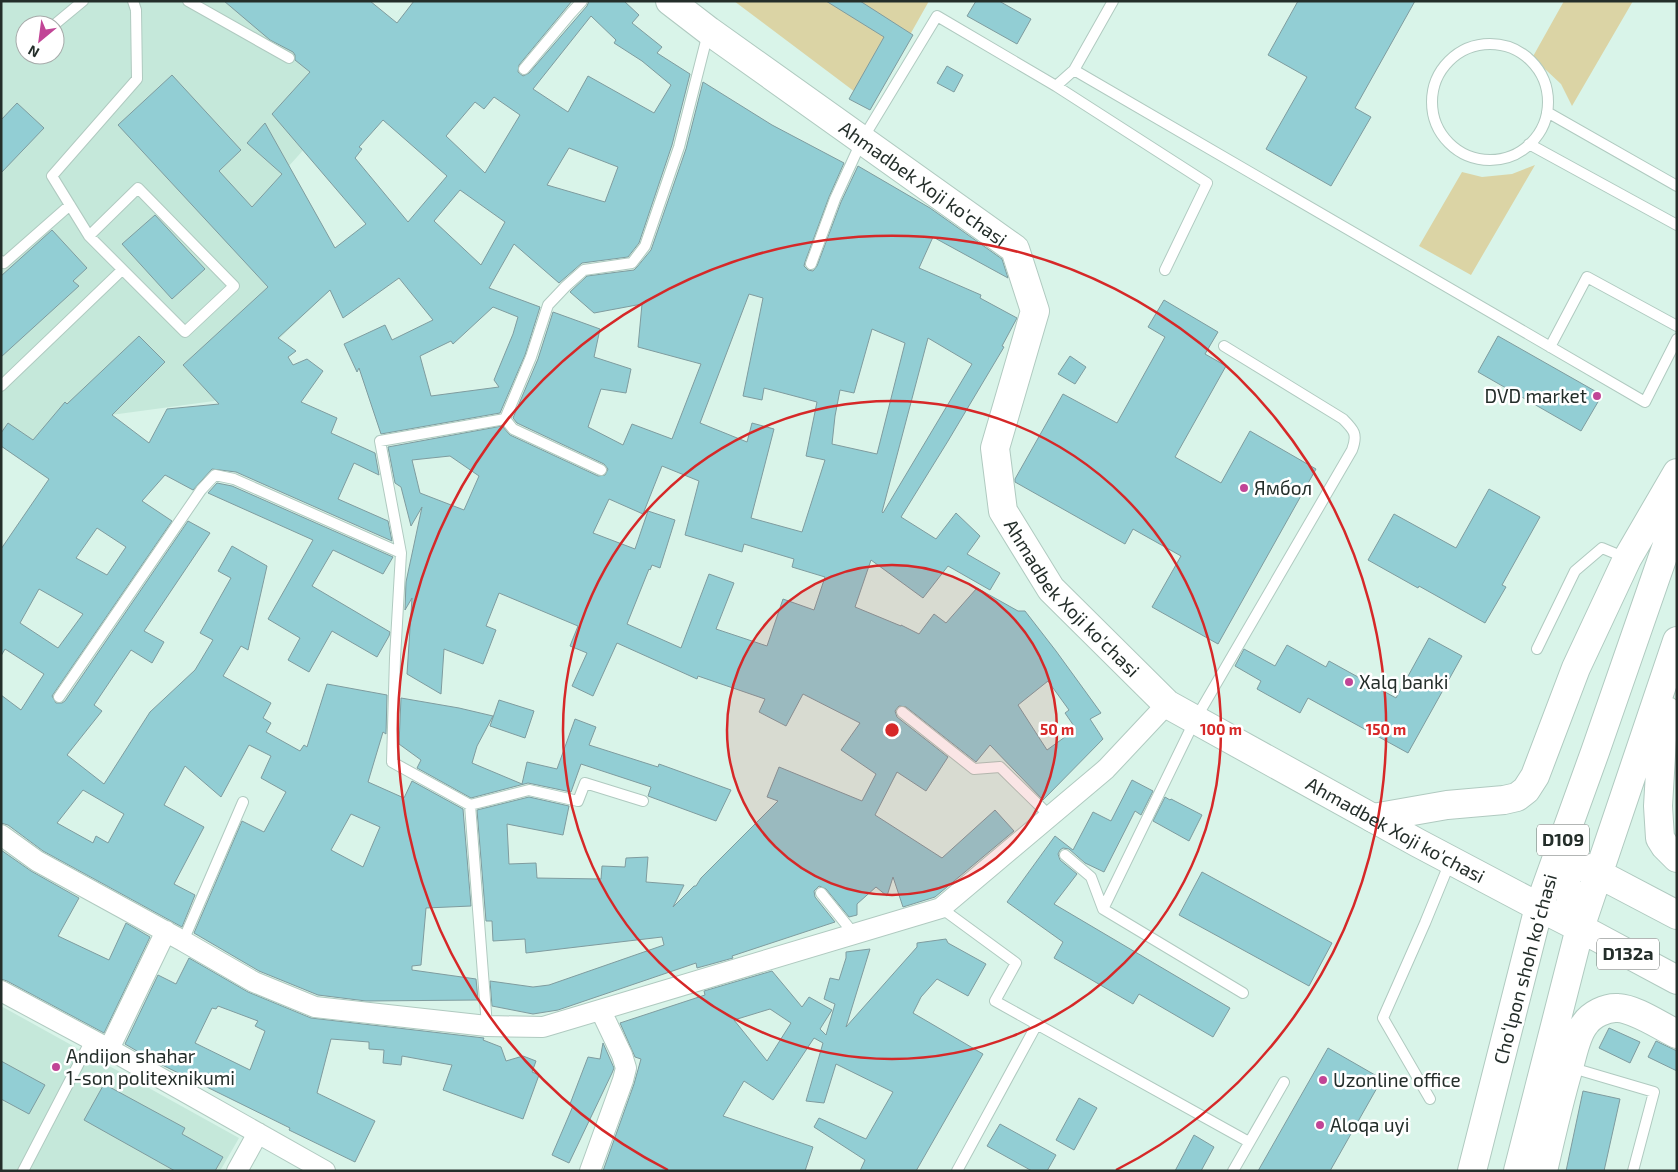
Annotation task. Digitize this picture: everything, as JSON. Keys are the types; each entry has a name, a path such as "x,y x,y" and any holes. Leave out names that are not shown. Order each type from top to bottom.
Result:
{"main road":[{"name":"Ahmadbek Xoji ko'chasi","path":"670,1 709,31 1015,249 1035,310 995,448 1003,511 1051,589 1167,704 1451,861 1580,928"},
{"path":"1373,818 1448,805 1504,800 1517,797 1526,790 1535,776 1576,668 1627,559 1677,473"},
{"name":"Choʻlpon shoh koʻchasi","path":"1472,1171 1538,907 1677,516"},
{"path":"1676,656 1662,739 1658,806 1660,838 1677,858"},
{"name":"D109","path":"1518,1171 1580,928 1676,656"},
{"path":"1558,854 1677,915"},
{"path":"1558,854 1580,928"},
{"path":"1538,907 1599,874"},
{"name":"D132a","path":"1580,928 1677,980"},
{"path":"1543,1171 1572,1057 1580,1030 1585,1023 1598,1013 1617,1008 1642,1016 1677,1034"}],"street":[{"path":"1,835 37,862 166,931 254,982 315,1007 487,1026 543,1027 602,1011 941,908 1106,769 1167,704"},
{"path":"109,1049 166,931"},
{"path":"1,991 109,1049 325,1171"},
{"path":"590,1171 626,1068 602,1011"},
{"path":"237,1171 258,1133"}],"lane":[{"path":"65,16 82,1"},
{"path":"89,236 138,188 234,286 185,332 89,236 52,176 137,79 136,10 133,1"},
{"path":"188,1 289,58"},
{"path":"524,69 582,1"},
{"path":"1056,86 1074,70 1113,1"},
{"path":"811,264 835,199 862,140 936,16 1056,86 1207,183 1165,270"},
{"path":"504,419 531,357 548,305 584,270 632,263 644,246 679,148 709,31"},
{"path":"1483,45 1502,45 1519,52 1534,65 1545,82 1549,102 1547,112 1546,122 1536,139 1520,152 1502,160 1482,160 1462,153 1448,142 1438,127 1433,110 1433,92 1440,74 1451,60 1466,50 1483,45"},
{"path":"1074,70 1645,402 1677,339"},
{"path":"1547,112 1677,186"},
{"path":"1529,144 1677,225"},
{"path":"1,261 4,263 70,205"},
{"path":"1,386 122,270"},
{"path":"1550,347 1588,277 1677,326"},
{"path":"1103,909 1195,720 1352,450 1355,441 1355,434 1343,418 1224,346"},
{"path":"504,419 513,428 601,470"},
{"path":"504,419 380,441 401,553 392,762 470,805 529,790 578,801 586,783 644,801"},
{"path":"59,697 201,490 215,475 234,479 401,553"},
{"path":"1537,649 1575,570 1602,548 1627,559"},
{"path":"902,712 974,768 1000,767 1050,816"},
{"path":"183,941 243,802"},
{"path":"470,805 487,1026"},
{"path":"1065,855 1091,877 1103,909 1243,994"},
{"path":"1430,1099 1383,1018 1451,861"},
{"path":"821,893 854,934"},
{"path":"941,908 1016,963 995,1001 1249,1142"},
{"path":"957,1171 1037,1024"},
{"path":"23,1171 91,1040"},
{"path":"1572,1057 1576,1069 1654,1092 1633,1171"},
{"path":"1233,1171 1284,1082"}],"shaded area":[{"path":"1,1 335,1 323,128 271,186 330,290 214,401 111,415 52,482 1,446"},
{"path":"734,1 929,1 871,104"},
{"path":"1564,1 1633,1 1572,106 1561,84 1546,70 1531,60"},
{"path":"1535,165 1471,275 1419,246 1462,172 1482,177 1512,174"},
{"name":"Andijon shahar 1-son politexnikumi","path":"1,1006 239,1138 220,1171 1,1171"}],"building":[{"path":"224,1 370,1 397,23 414,1 572,1 519,65 518,72 523,76 529,73 587,6 589,1 624,1 639,15 632,23 662,47 657,53 690,74 672,145 639,243 628,257 582,263 559,283 514,244 489,288 540,307 525,355 500,413 381,434 359,368 357,372 344,344 385,325 392,340 433,320 399,278 343,318 330,290 278,338 296,351 288,357 293,365 307,359 323,371 301,402 337,418 331,433 375,453 379,475 354,463 338,499 388,521 392,541 236,472 212,469 193,490 165,475 142,501 172,521 52,696 56,703 65,701 188,521 210,533 144,631 164,642 152,663 131,650 94,705 102,711 67,755 104,784 150,712 195,670 213,640 200,633 231,578 218,571 232,546 267,566 248,650 241,646 223,676 271,703 263,718 271,723 266,732 300,751 304,745 307,747 327,684 387,695 386,734 383,732 368,782 404,798 412,781 463,809 471,906 426,908 421,965 412,966 412,970 476,979 478,1000 366,1001 318,995 259,971 194,933 242,821 264,832 286,792 261,778 271,756 249,745 221,797 185,766 164,805 204,827 174,884 195,895 182,927 43,851 8,825 1,823 1,695 21,710 44,674 5,649 1,656 1,549 49,479 1,446 1,433 8,423 33,440 65,402 67,404 139,336 165,362 112,415 149,443 167,409 219,404 183,365 268,287 118,125 172,75 241,150 219,171 252,207 282,174 247,143 265,123 335,248 366,224 272,114 310,72 295,60 293,52 270,40","holes":["591,16 616,40 614,43 642,61 671,85 654,113 588,76 568,112 533,89","494,97 520,115 485,173 446,136 475,102 484,109","383,120 447,176 408,222 355,158 362,149 359,147","569,148 618,167 605,202 547,185","460,190 505,222 481,265 434,221","493,307 518,317 494,380 499,387 431,396 420,356 451,341 453,344","97,528 126,547 107,575 76,558","39,589 83,614 58,648 20,623","83,790 124,814 108,843 96,836 93,843 57,823","351,814 380,827 363,867 331,850"]},
{"path":"826,1 860,1 913,35 870,110 849,99 884,37"},
{"path":"976,1 999,1 1031,19 1017,44 967,16"},
{"path":"1298,1 1415,1 1355,108 1371,117 1331,186 1266,149 1307,77 1268,55"},
{"path":"947,66 963,75 954,92 937,83"},
{"path":"703,82 772,125 844,163 805,262 804,266 808,270 813,271 817,266 841,202 858,166 930,208 1002,259 1008,278 933,237 919,268 981,295 980,298 1017,318 1002,346 1004,347 901,517 936,539 956,513 980,536 967,554 1000,573 990,590 948,566 923,598 871,560 855,607 919,634 934,614 946,623 977,588 1018,611 1025,611 1101,713 1090,719 1103,739 1043,800 990,745 976,762 906,707 899,706 895,711 897,717 948,757 926,791 897,772 875,815 942,858 995,810 1014,831 935,897 903,907 893,877 887,896 876,887 857,904 857,915 849,917 826,889 819,886 814,891 815,897 835,922 732,956 733,958 697,968 696,963 558,1010 533,1014 492,1006 490,981 533,987 549,985 664,945 662,937 526,953 525,939 493,941 492,921 486,921 477,810 529,797 569,806 563,835 507,824 509,864 536,863 537,878 601,879 602,866 625,867 626,858 648,857 646,882 684,885 673,907 696,886 701,878 778,801 767,797 779,767 862,801 876,774 841,750 860,723 803,694 786,726 759,712 765,699 698,676 697,679 617,643 593,696 572,686 587,653 570,646 578,626 499,593 486,626 496,630 483,664 444,649 441,694 407,674 412,598 405,610 406,582 422,507 411,526 401,487 395,483 388,447 502,426 510,435 598,476 605,475 608,469 604,464 517,423 513,418 538,359 553,312 600,329 594,357 631,369 626,393 601,389 588,427 623,445 632,424 672,439 701,364 638,347 642,304 594,313 570,292 587,276 634,270 651,250 686,149","holes":["749,294 763,298 743,396 762,400 764,388 817,402 806,456 825,460 802,532 751,518 774,429 752,423 747,442 700,423","872,329 905,343 877,454 832,444 840,390 854,393","928,338 972,364 882,512","450,456 479,476 464,510 420,493 412,460","662,466 699,481 685,535 742,552 744,544 794,559 792,567 825,577 814,610 783,599 767,646 716,629 734,583 709,574 681,648 627,624 649,569 652,565 660,568 675,520 648,511 635,549 593,533 609,499 643,514","1048,681 1069,710 1065,713 1076,729 1047,750 1018,705"]},
{"path":"17,103 44,128 1,173 1,120"},
{"path":"155,215 205,269 172,299 122,244"},
{"path":"52,230 87,268 73,281 79,286 1,357 1,276"},
{"name":"Ямбол","path":"1164,300 1218,332 1205,354 1226,366 1175,457 1221,483 1250,431 1316,469 1218,644 1152,607 1181,556 1133,529 1125,544 1015,482 1063,394 1117,423 1165,337 1148,327"},
{"path":"1498,336 1602,395 1581,431 1478,372"},
{"path":"1070,356 1086,367 1075,384 1058,374"},
{"path":"217,483 232,486 393,557 383,574 333,550 312,586 390,632 377,657 332,631 309,672 288,660 300,638 268,619 313,540 208,493"},
{"path":"1489,489 1540,517 1502,585 1506,587 1485,623 1368,560 1394,514 1456,548"},
{"path":"1429,638 1462,656 1408,753 1308,698 1300,713 1257,689 1261,681 1235,666 1244,649 1275,666 1287,645 1326,667 1329,661 1396,698"},
{"path":"401,698 493,716 477,746 472,763 522,784 527,762 557,769 575,719 596,727 589,745 658,767 659,764 731,790 716,821 648,796 651,787 581,764 571,792 528,783 471,798 417,768 421,760 399,744"},
{"path":"499,700 534,711 525,738 490,726"},
{"path":"1132,780 1153,791 1141,815 1135,811 1104,872 1085,863 1069,849 1063,848 1060,850 1058,854 1060,860 1077,874 1054,904 1230,1008 1213,1037 1139,994 1133,1004 1054,958 1063,942 1007,902 1055,836 1073,850 1093,812 1111,821"},
{"path":"1165,797 1202,815 1189,841 1153,821"},
{"path":"1,850 31,871 79,898 58,936 109,960 126,923 150,937 104,1033 1,979"},
{"path":"1202,872 1332,943 1309,986 1179,915"},
{"path":"946,939 948,943 986,964 968,996 937,979 921,997 913,1013 983,1054 916,1171 860,1171 865,1160 814,1127 819,1118 866,1139 893,1092 836,1064 824,1103 806,1101 823,1043 814,1038 773,1100 744,1081 723,1116 813,1147 805,1171 603,1171 641,1059 635,1057 620,1023 705,995 704,991 772,971 802,1007 809,997 832,1010 820,1029 826,1035 835,1004 824,999 830,978 839,980 846,952 870,949 846,1027 917,947 917,943","holes":["770,1009 791,1023 767,1061 734,1020"]},
{"path":"189,958 248,992 311,1018 484,1038 483,1040 501,1047 506,1061 523,1056 536,1061 532,1072 539,1075 523,1119 443,1090 452,1065 402,1056 401,1065 383,1063 384,1050 369,1049 369,1042 331,1039 317,1093 375,1121 355,1162 154,1061 125,1044 158,975 176,984","holes":["218,1006 258,1021 255,1026 265,1031 250,1070 195,1043 212,1008 216,1009"]},
{"path":"1609,1028 1640,1042 1630,1063 1599,1048"},
{"path":"1656,1041 1677,1051 1677,1071 1648,1057"},
{"path":"603,1043 614,1068 569,1163 552,1155 573,1106 570,1104 588,1057 600,1059"},
{"name":"Aloqa uyi","path":"1328,1048 1382,1079 1330,1171 1258,1171"},
{"path":"1,1061 45,1085 29,1114 1,1099"},
{"path":"104,1084 185,1128 182,1134 223,1157 215,1171 175,1171 84,1120"},
{"path":"1583,1091 1620,1099 1604,1171 1566,1171"},
{"path":"1079,1098 1097,1108 1074,1150 1056,1140"},
{"path":"1000,1124 1056,1155 1047,1171 1032,1171 987,1146"},
{"path":"1194,1135 1214,1147 1201,1171 1175,1171"}],"place":[{"name":"DVD market","path":"1597,396"},
{"name":"Ямбол","path":"1244,488"},
{"name":"Xalq banki","path":"1349,682"},
{"name":"Andijon shahar 1-son politexnikumi","path":"56,1067"},
{"name":"Uzonline office","path":"1323,1080"},
{"name":"Aloqa uyi","path":"1320,1125"}]}
